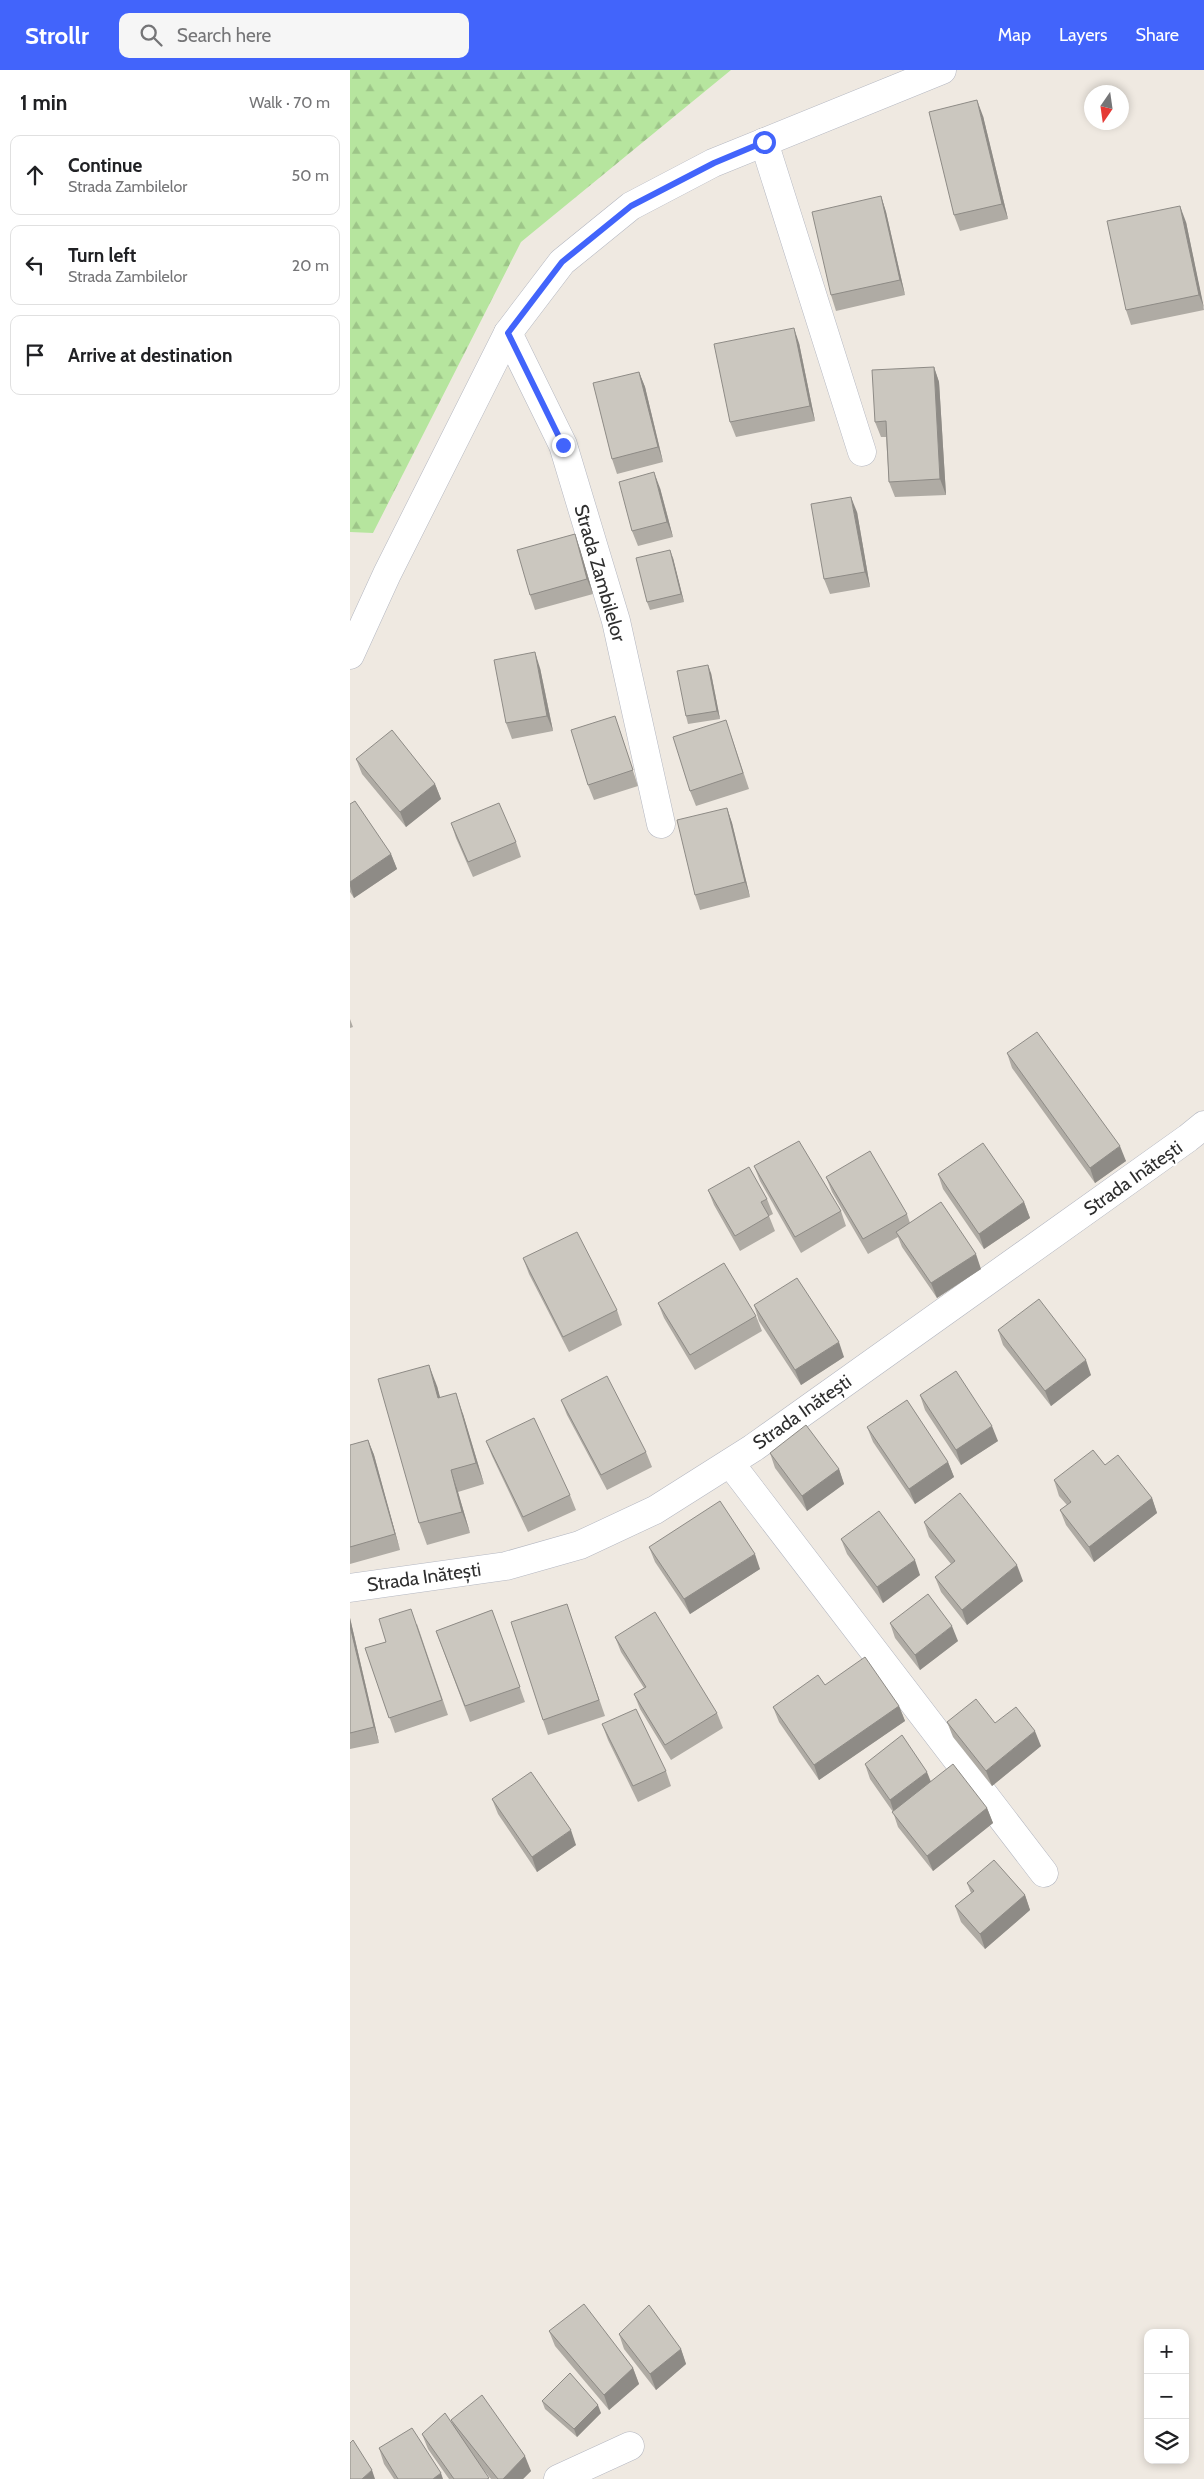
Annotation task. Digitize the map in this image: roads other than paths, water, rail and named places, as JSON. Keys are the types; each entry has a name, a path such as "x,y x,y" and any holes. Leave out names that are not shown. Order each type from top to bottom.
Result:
{"street":[{"path":"350,655 387,574 508,333 562,262 631,206 714,163 942,70"},
{"path":"764,142 862,452"},
{"name":"Strada Zambilelor","path":"508,333 563,445 616,621 661,824"},
{"name":"Strada Inătești","path":"350,1588 506,1566 580,1545 655,1510 730,1463 1199,1138"},
{"path":"730,1463 1044,1873"},
{"path":"558,2479 630,2446"}]}
